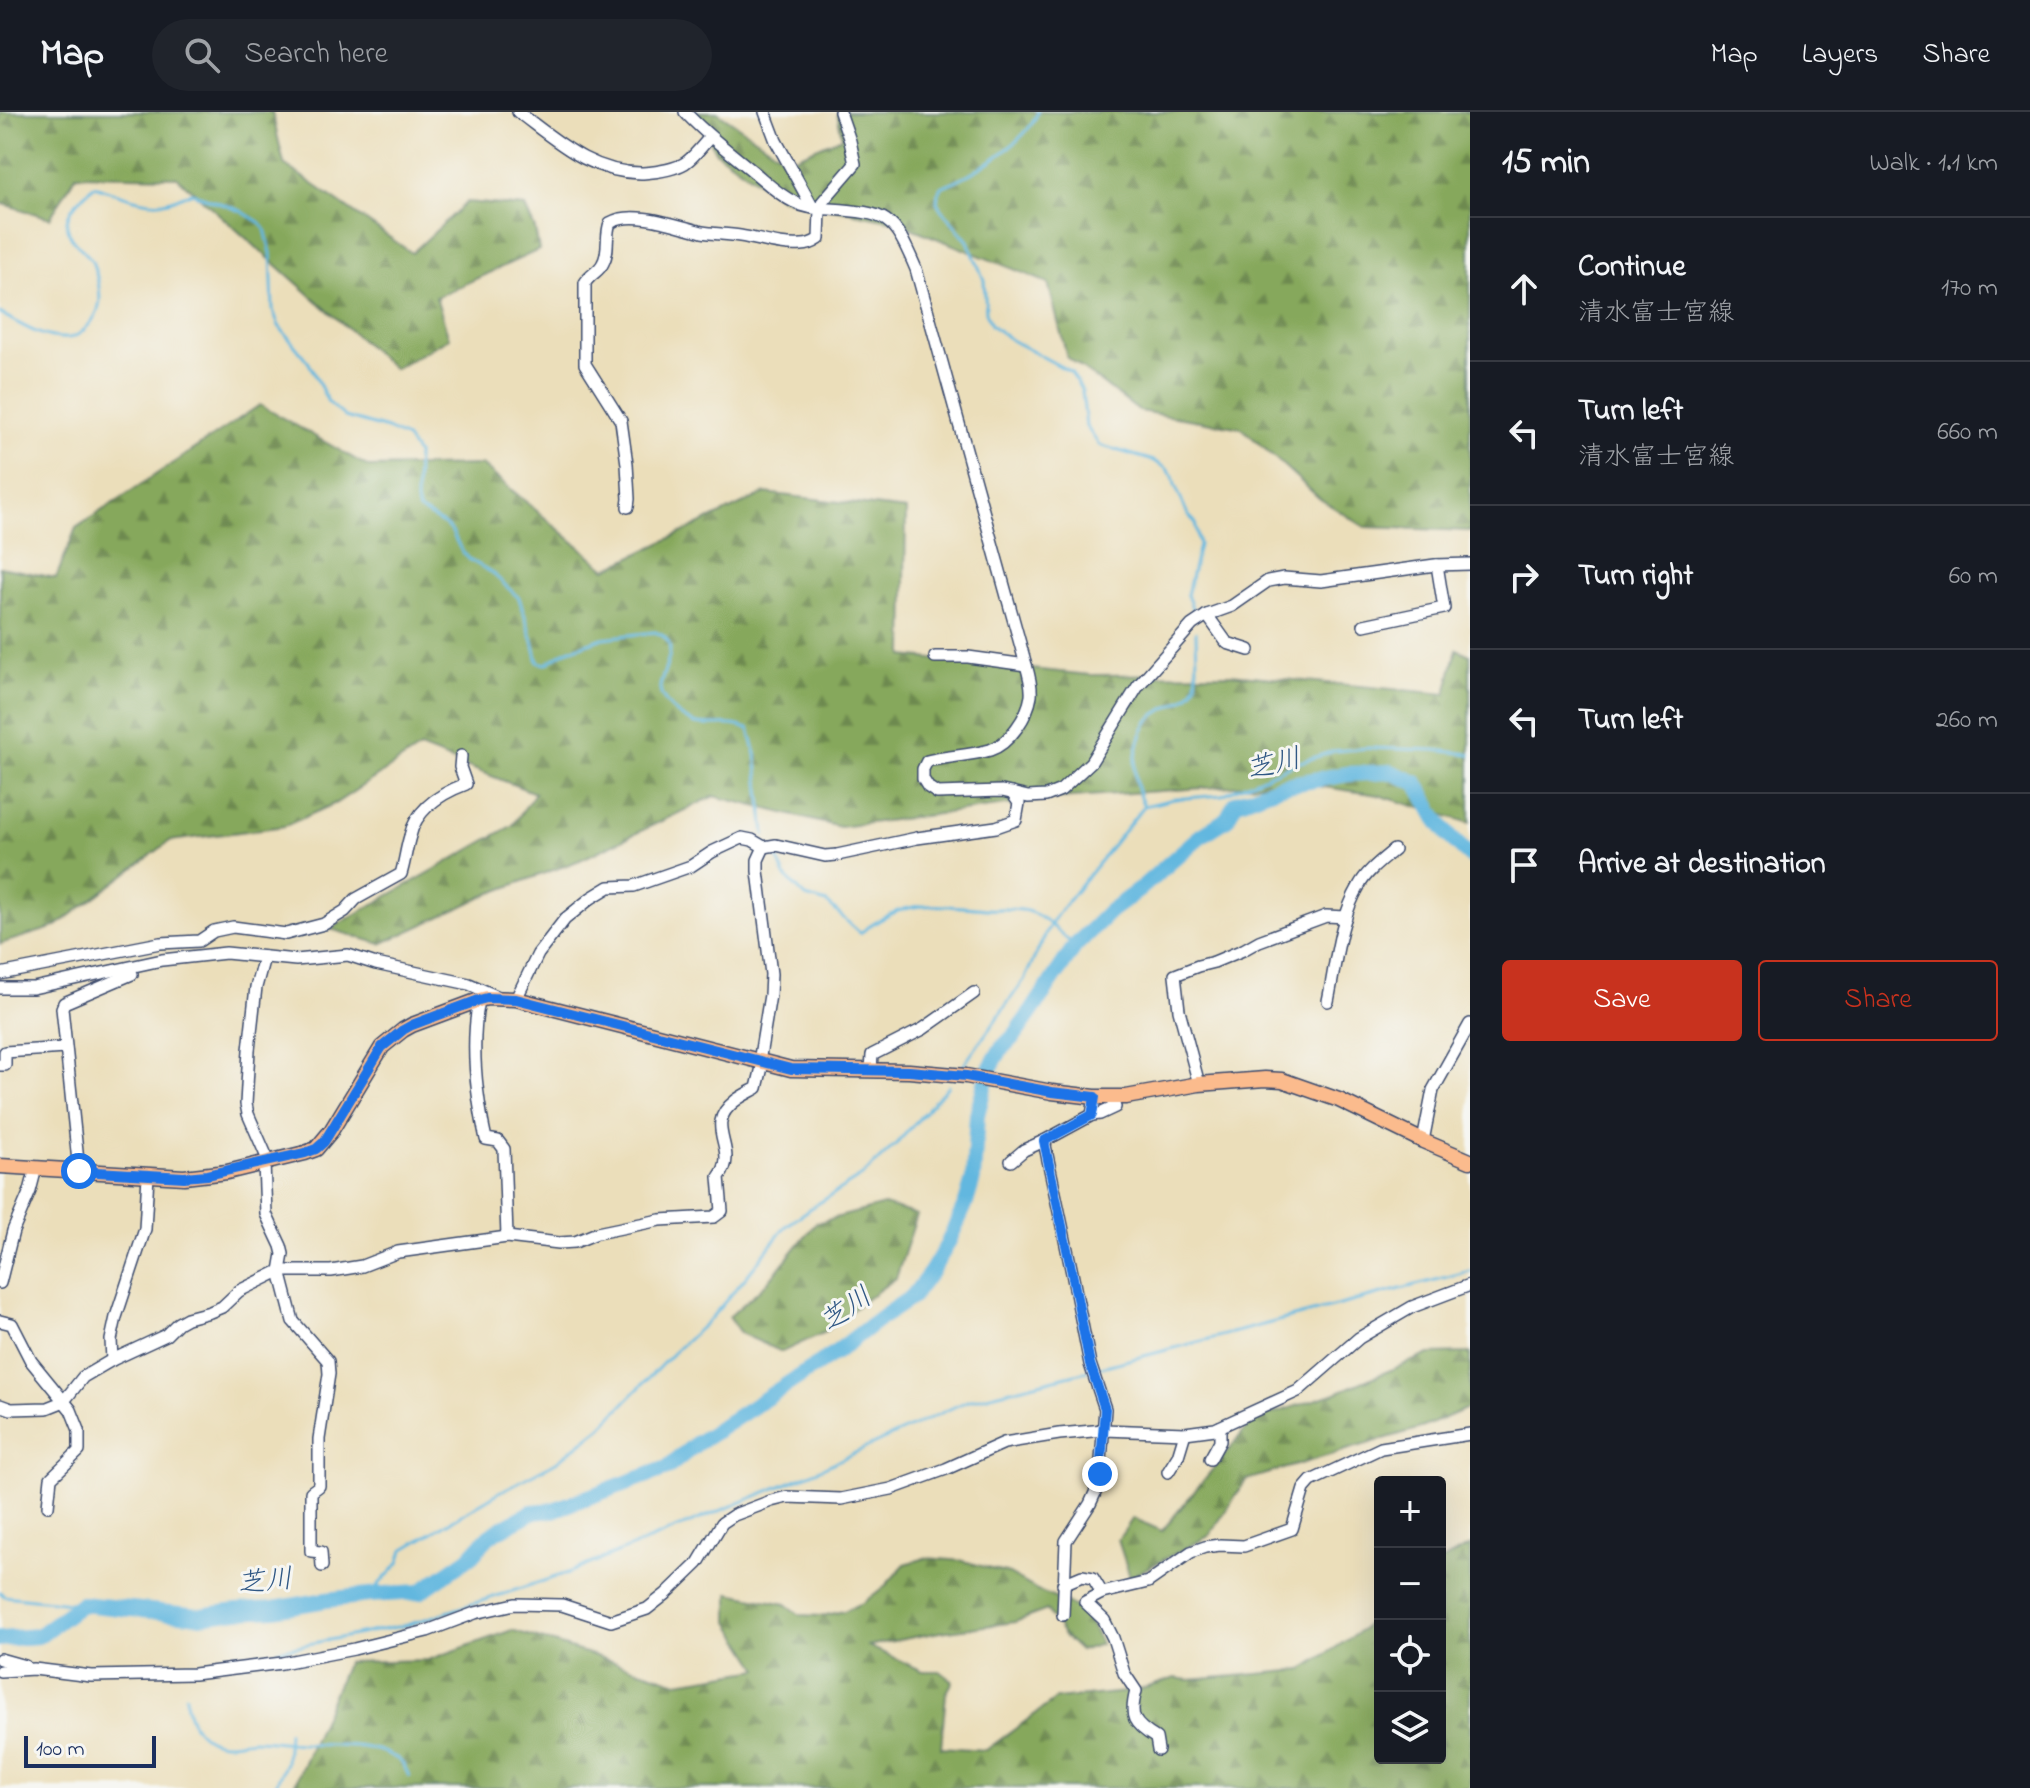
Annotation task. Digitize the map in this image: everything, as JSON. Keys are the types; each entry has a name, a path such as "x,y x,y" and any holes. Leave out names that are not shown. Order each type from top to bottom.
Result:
{"main road":[{"path":"0,1166 184,1177 207,1175 305,1153 324,1142 382,1047 403,1030 479,1000 508,999 791,1069 966,1076 1095,1097 1126,1097 1199,1084 1282,1080 1339,1100 1470,1161"}],"street":[{"path":"518,112 577,155 615,171 653,172 671,168 686,162 710,137"},
{"path":"685,112 710,137 796,203 877,214 888,221 898,232 916,269 1026,665 1031,693 1028,706 1011,735 1001,745 990,750 927,761 923,779 937,793 1012,793 1028,797 1046,796 1061,790 1091,762 1138,686 1192,625 1207,615 1232,606 1268,581 1284,578 1321,581 1437,565 1470,564"},
{"path":"628,507 627,464 621,421 585,364 585,283 604,263 610,223 615,219 655,220 705,232 793,246 816,242 819,239 817,208 776,141 765,112"},
{"path":"817,208 855,164 840,112"},
{"path":"1364,625 1444,608 1437,565"},
{"path":"1207,615 1227,643 1249,650"},
{"path":"935,657 980,658 1026,665"},
{"path":"0,974 160,943 199,941 214,931 233,927 286,934 324,924 345,911 356,899 401,874 410,833 420,813 444,792 466,784 460,767 461,756"},
{"path":"79,1171 62,1008 64,1003 153,963 226,953 296,960 348,955 469,984 508,999 565,919 609,887 634,886 691,866 742,838 764,847 776,845 825,856 996,827 1016,820 1019,803 1012,793"},
{"path":"0,1405 11,1409 47,1408 64,1401 83,1377 166,1335 187,1318 222,1307 239,1291 280,1271 331,1271 362,1266 398,1252 507,1237 575,1242 597,1233 660,1220 714,1217 722,1211 719,1177 726,1168 727,1157 720,1121 732,1103 757,1088 761,1063 771,984 758,871 758,860 764,847"},
{"path":"1328,1001 1346,917 1359,884 1394,850"},
{"path":"1199,1084 1179,1010 1175,975 1326,916 1346,917"},
{"path":"264,957 256,987 246,1104 266,1162 266,1214 281,1246 280,1271 293,1321 328,1361 329,1374 319,1439 319,1486 311,1492 311,1551 321,1552 322,1566"},
{"path":"0,988 33,988 153,963"},
{"path":"871,1070 872,1055 923,1029 974,993"},
{"path":"479,1000 473,1039 480,1114 486,1139 498,1141 504,1149 507,1237"},
{"path":"1423,1141 1433,1090 1470,1024"},
{"path":"0,1065 5,1065 5,1052 65,1048"},
{"path":"1092,1115 1095,1097"},
{"path":"1011,1161 1024,1150 1092,1115 1115,1107"},
{"path":"1044,1141 1091,1369 1105,1409 1100,1474 1095,1493 1066,1541 1063,1615"},
{"path":"0,1283 13,1231 36,1168"},
{"path":"112,1360 111,1340 116,1317 145,1229 148,1175"},
{"path":"0,1659 34,1669 91,1676 194,1674 282,1663 354,1649 515,1604 562,1605 611,1621 647,1609 666,1594 698,1563 722,1523 734,1515 787,1497 841,1499 891,1489 1004,1443 1104,1430 1185,1433 1220,1427 1298,1391 1359,1338 1412,1307 1470,1285"},
{"path":"0,1321 12,1324 31,1361 71,1410 79,1430 79,1451 51,1478 48,1506"},
{"path":"1210,1459 1220,1441 1220,1427"},
{"path":"1168,1472 1178,1456 1185,1433"},
{"path":"1158,1750 1156,1738 1140,1729 1134,1719 1131,1709 1136,1691 1124,1673 1113,1638 1104,1620 1085,1602 1102,1593 1148,1582 1191,1552 1205,1547 1244,1546 1292,1529 1304,1489 1311,1481 1381,1448 1470,1434"},
{"path":"1063,1584 1082,1576 1093,1578 1102,1593"},
{"path":"0,1671 34,1669"}],"green space":[{"path":"0,112 272,112 284,164 412,253 467,202 525,207 535,229 539,250 436,297 449,338 394,369 177,177 76,175 50,218 0,203"},
{"path":"696,112 717,112 788,160 842,137 837,112 1470,112 1470,531 1365,527 1320,499 1242,428 1139,411 1067,357 1048,283 894,221 781,198 715,151"},
{"path":"260,405 369,467 482,465 606,569 765,493 906,510 904,656 1090,675 1230,674 1446,694 1457,649 1470,655 1470,823 1378,795 1291,782 1058,798 840,827 714,796 580,860 489,894 381,944 330,929 513,825 535,793 420,748 336,803 285,826 170,841 55,927 0,944 0,567 56,578 76,528"},
{"path":"884,1205 917,1215 896,1278 823,1333 782,1352 740,1333 729,1317 767,1283 816,1223"},
{"path":"1470,1353 1470,1407 1424,1427 1246,1480 1209,1536 1130,1577 1118,1540 1133,1518 1162,1531 1253,1420 1333,1394 1429,1354"},
{"path":"1470,1546 1470,1788 293,1788 347,1662 428,1660 512,1630 678,1682 759,1669 729,1622 729,1593 786,1604 800,1615 822,1616 863,1603 886,1585 905,1564 926,1558 964,1561 1009,1574 1083,1610 1101,1644 1080,1651 1063,1635 1047,1610 1015,1622 868,1646 923,1671 940,1671 953,1681 946,1694 941,1747 986,1750 1056,1699 1136,1691 1175,1678 1189,1680 1302,1670 1362,1630 1374,1614 1374,1764 1446,1764 1446,1559"}],"waterway":[{"path":"1038,112 1032,124 1010,147 968,175 941,187 937,202 968,241 984,280 986,312 991,325 1011,340 1071,372 1082,391 1086,426 1099,445 1154,461 1173,476 1188,515 1195,522 1199,545 1187,595 1193,610"},
{"path":"0,313 33,331 60,338 76,336 91,323 100,303 96,273 92,261 68,232 67,220 72,209 94,186 150,202 168,201 192,193 241,211 259,222 265,229 271,253 273,310 279,326 309,363 328,402 345,417 406,438 417,454 416,502 419,510 445,525 470,560 491,572 519,598 538,662 546,664 566,651 603,638 655,632 664,637 670,649 660,687 667,703 693,723 749,729 756,754 765,834"},
{"path":"1144,806 1135,779 1139,742 1150,719 1183,700 1193,690 1197,678 1196,632"},
{"path":"963,1066 1024,980 1059,912 1144,806 1174,799 1222,795 1291,765 1334,751 1368,748 1470,754"},
{"name":"芝川","path":"0,1639 38,1636 81,1604 200,1616 369,1595 420,1592 469,1558 490,1535 532,1512 553,1510 667,1468 696,1444 835,1353 912,1297 947,1245 966,1203 973,1179 977,1115 988,1072 1001,1049 1015,1035 1075,946 1110,911 1199,837 1227,819 1235,803 1280,786 1348,774 1391,772 1417,783 1436,818 1470,856"},
{"path":"776,855 785,876 806,897 827,903 860,933 893,913 919,906 1013,909 1042,918 1075,946"},
{"path":"369,1595 399,1563 403,1550 556,1462 600,1428 711,1318 785,1227 862,1176 898,1142 948,1086"},
{"path":"1094,1369 1470,1271"},
{"path":"277,1650 407,1625 568,1573 805,1476 967,1401 1087,1371"},
{"path":"0,1592 4,1596 81,1604"},
{"path":"186,1695 188,1712 195,1727 215,1741 260,1740 362,1747 397,1758 409,1776"},
{"path":"274,1788 286,1763 288,1732"}],"route":[{"path":"79,1171 184,1177 207,1175 316,1149 324,1142 388,1041 412,1025 487,998 516,999 791,1069 909,1071 966,1076 1095,1097 1092,1115 1044,1141 1090,1364 1105,1409 1100,1474"}]}
